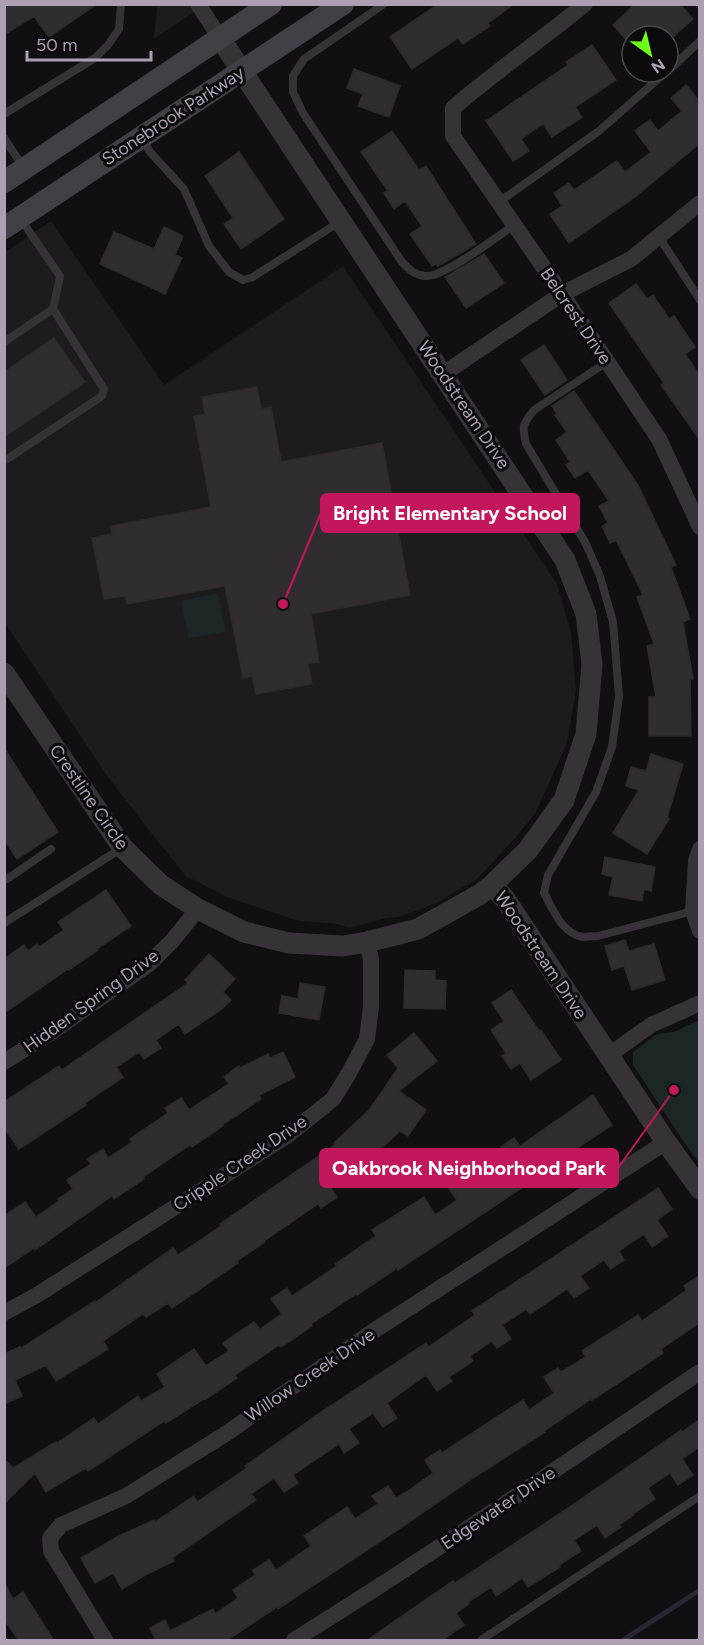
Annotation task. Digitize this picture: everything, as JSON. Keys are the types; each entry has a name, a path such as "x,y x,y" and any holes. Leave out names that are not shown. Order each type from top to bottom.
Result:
{"main road":[{"name":"Stonebrook Parkway","path":"4,182 271,4"},
{"name":"Stonebrook Parkway","path":"12,223 342,4"}],"street":[{"name":"Woodstream Drive","path":"198,4 565,560 586,614 592,664 586,734 564,800 528,850 492,885 505,899 699,1189"},
{"name":"Belcrest Drive","path":"585,4 453,108 453,136 659,439 699,527"},
{"path":"443,374 562,294 631,259 699,203"},
{"name":"Crestline Circle","path":"4,673 123,848 161,885 198,909 244,932 289,943 343,946 367,942 418,929 479,895 492,885"},
{"path":"698,857 693,911 699,931"},
{"name":"Hidden Spring Drive","path":"4,1062 50,1034 149,964 173,940 198,909"},
{"name":"Cripple Creek Drive","path":"4,1313 38,1295 288,1135 333,1099 367,1039 371,1006 370,960 367,942"},
{"path":"609,1055 651,1025 699,1003"},
{"name":"Willow Creek Drive","path":"105,1641 51,1551 50,1538 61,1525 126,1496 204,1447 372,1332 666,1142"},
{"name":"Edgewater Drive","path":"294,1641 492,1513 699,1372"}],"lane":[{"path":"4,114 95,58 119,29 121,4"},
{"path":"384,4 304,59 293,76 292,92 303,113 402,262 412,273 426,276 442,273 514,225"},
{"path":"680,59 699,41"},
{"path":"498,202 599,131 652,84"},
{"path":"4,138 25,169"},
{"path":"141,138 150,152 184,189 209,246 229,272 243,280 253,278 341,220"},
{"path":"4,342 53,309 60,276 12,223"},
{"path":"659,237 699,300"},
{"path":"4,461 102,396 104,388 53,309"},
{"path":"607,362 534,410 523,428 526,444 585,542 600,576 614,622 619,696 612,747 596,792 548,875 544,893 563,926 582,937 598,936 693,911"},
{"path":"4,923 123,848"},
{"path":"5,878 51,849"},
{"path":"481,1641 699,1496"}],"shaded area":[{"path":"157,5 204,5 154,39"},
{"path":"51,221 164,385 343,266 557,584 571,632 576,691 567,743 535,814 477,879 435,904 399,917 349,928 338,924 299,921 227,897 186,876 108,777 5,623 4,253"},
{"path":"218,593 226,632 189,638 181,601"},
{"path":"699,1020 699,1163 633,1065 633,1052 657,1034 674,1032"}],"building":[{"path":"4,4 97,4 49,37 34,16 4,35"},
{"path":"438,4 514,4 488,23 490,26 463,44 458,38 412,69 390,37"},
{"path":"635,4 680,4 693,19 680,31 680,24 620,24 620,33 613,25"},
{"path":"592,45 616,80 575,107 582,117 552,137 543,124 521,139 529,151 513,161 486,121 568,65 566,62"},
{"path":"354,69 400,86 389,117 358,106 363,94 347,88"},
{"path":"686,85 699,101 699,144 635,197 569,243 550,214 562,206 554,193 569,183 574,190 617,161 625,172 651,152 635,131 650,120 658,131 682,111 671,98"},
{"path":"392,131 419,170 426,166 476,244 438,266 436,264 432,266 410,234 422,226 405,201 394,209 384,193 388,191 361,152"},
{"path":"239,152 284,219 241,249 224,224 233,218 205,176"},
{"path":"164,227 183,236 175,255 182,258 165,294 100,264 114,232 154,249"},
{"path":"484,254 504,283 466,308 445,277"},
{"path":"636,284 647,299 653,295 669,319 674,316 695,347 685,354 699,375 699,439 661,385 664,383 609,303"},
{"path":"54,338 85,382 4,437 4,372"},
{"path":"544,345 567,380 545,395 521,360"},
{"path":"257,387 261,409 271,407 281,462 382,443 410,595 311,614 319,662 308,664 312,684 256,694 252,676 243,678 225,586 127,604 125,596 104,599 92,538 112,534 111,526 211,507 194,416 205,414 202,397"},
{"path":"574,391 638,485 676,565 671,567 690,619 683,622 693,679 690,679 691,736 649,736 649,697 656,697 647,646 654,644 637,597 643,595 616,540 610,543 602,526 608,523 599,506 609,501 588,470 575,478 566,465 570,462 556,440 567,432 555,415 557,414 552,406"},
{"path":"4,748 58,832 17,859 4,839"},
{"path":"651,754 683,764 667,818 669,819 647,854 613,833 639,790 626,786 631,767 646,771"},
{"path":"605,857 655,867 651,891 644,889 642,901 609,895 613,877 602,874"},
{"path":"106,890 131,926 4,1013 4,959 24,945 28,951 37,944 39,947 64,930 58,922"},
{"path":"625,940 629,951 654,944 665,980 632,990 624,966 612,970 605,946"},
{"path":"209,954 235,979 223,992 231,1000 222,1009 185,1034 179,1024 156,1040 161,1048 144,1059 139,1052 116,1067 123,1077 85,1103 86,1105 19,1149 4,1128 4,1102 59,1066 62,1070 188,983 185,980"},
{"path":"405,970 435,971 435,980 446,981 445,1009 404,1008"},
{"path":"300,983 325,987 319,1020 279,1013 282,996 298,999"},
{"path":"511,990 561,1060 531,1080 520,1063 511,1069 502,1056 506,1053 491,1030 504,1021 492,1003"},
{"path":"414,1033 437,1061 399,1091 426,1110 408,1136 400,1131 372,1157 380,1165 367,1177 353,1163 326,1181 337,1197 321,1208 318,1204 172,1308 168,1303 146,1317 143,1314 103,1341 108,1349 56,1381 46,1365 15,1380 22,1396 4,1404 4,1354 20,1347 20,1349 96,1302 173,1248 178,1255 336,1144 334,1143 370,1109 398,1068 387,1055"},
{"path":"283,1052 295,1077 259,1095 261,1099 223,1126 192,1147 190,1145 114,1199 112,1196 35,1250 34,1248 4,1268 4,1216 25,1202 36,1217 73,1189 67,1180 91,1164 87,1159 103,1149 108,1158 132,1142 130,1139 168,1113 165,1108 181,1098 189,1110 229,1084 224,1077 239,1066 240,1068 268,1054 270,1058"},
{"path":"593,1095 612,1125 577,1148 578,1150 398,1270 397,1268 356,1294 281,1347 279,1345 235,1375 237,1378 206,1399 166,1423 164,1421 88,1471 85,1468 46,1492 35,1473 4,1504 4,1459 13,1468 57,1443 94,1418 98,1424 138,1396 141,1401 165,1387 157,1374 194,1349 206,1366 229,1351 223,1343 254,1322 260,1329 282,1314 271,1299 287,1288 292,1296 337,1266 335,1264 376,1236 372,1230 424,1197 435,1215 457,1200 445,1183 460,1173 467,1183 483,1172 486,1177 510,1160 501,1147 514,1138 520,1146"},
{"path":"658,1188 672,1209 657,1220 668,1236 652,1247 644,1234 619,1251 624,1260 611,1269 604,1260 580,1276 589,1288 574,1298 567,1289 530,1314 526,1309 502,1325 511,1339 497,1348 492,1341 470,1356 473,1361 449,1377 452,1381 437,1391 426,1375 387,1403 397,1418 383,1427 373,1413 349,1429 359,1443 344,1453 339,1444 293,1475 298,1483 284,1492 274,1478 251,1494 256,1500 172,1558 174,1561 122,1589 113,1573 95,1583 81,1558 117,1537 154,1520 155,1522 194,1496 197,1502 247,1468 245,1466 318,1414 426,1343 428,1347 475,1315 472,1311"},
{"path":"699,1276 699,1323 661,1349 663,1353 591,1399 545,1432 278,1609 277,1607 224,1641 150,1641 155,1638 150,1628 165,1620 170,1631 213,1609 215,1614 238,1598 233,1590 255,1575 253,1570 269,1560 276,1570 311,1546 304,1536 347,1507 355,1519 378,1504 372,1496 388,1486 396,1498 408,1491 433,1473 425,1460 440,1450 442,1453 523,1400 529,1410 554,1393 544,1377 558,1368 561,1372 586,1357 582,1351 638,1315 642,1321 687,1290 684,1286"},
{"path":"699,1420 699,1447 682,1459 693,1475 678,1485 670,1473 648,1488 655,1499 605,1538 597,1525 574,1540 581,1551 528,1587 522,1578 496,1596 491,1587 456,1613 464,1625 441,1641 366,1641 453,1581 455,1583"},
{"path":"4,1582 13,1599 23,1592 54,1641 19,1641 4,1619"}],"waterway":[{"path":"623,1640 700,1590"}],"place":[{"name":"Bright Elementary School","path":"283,604"},
{"name":"Oakbrook Neighborhood Park","path":"674,1090"}]}
